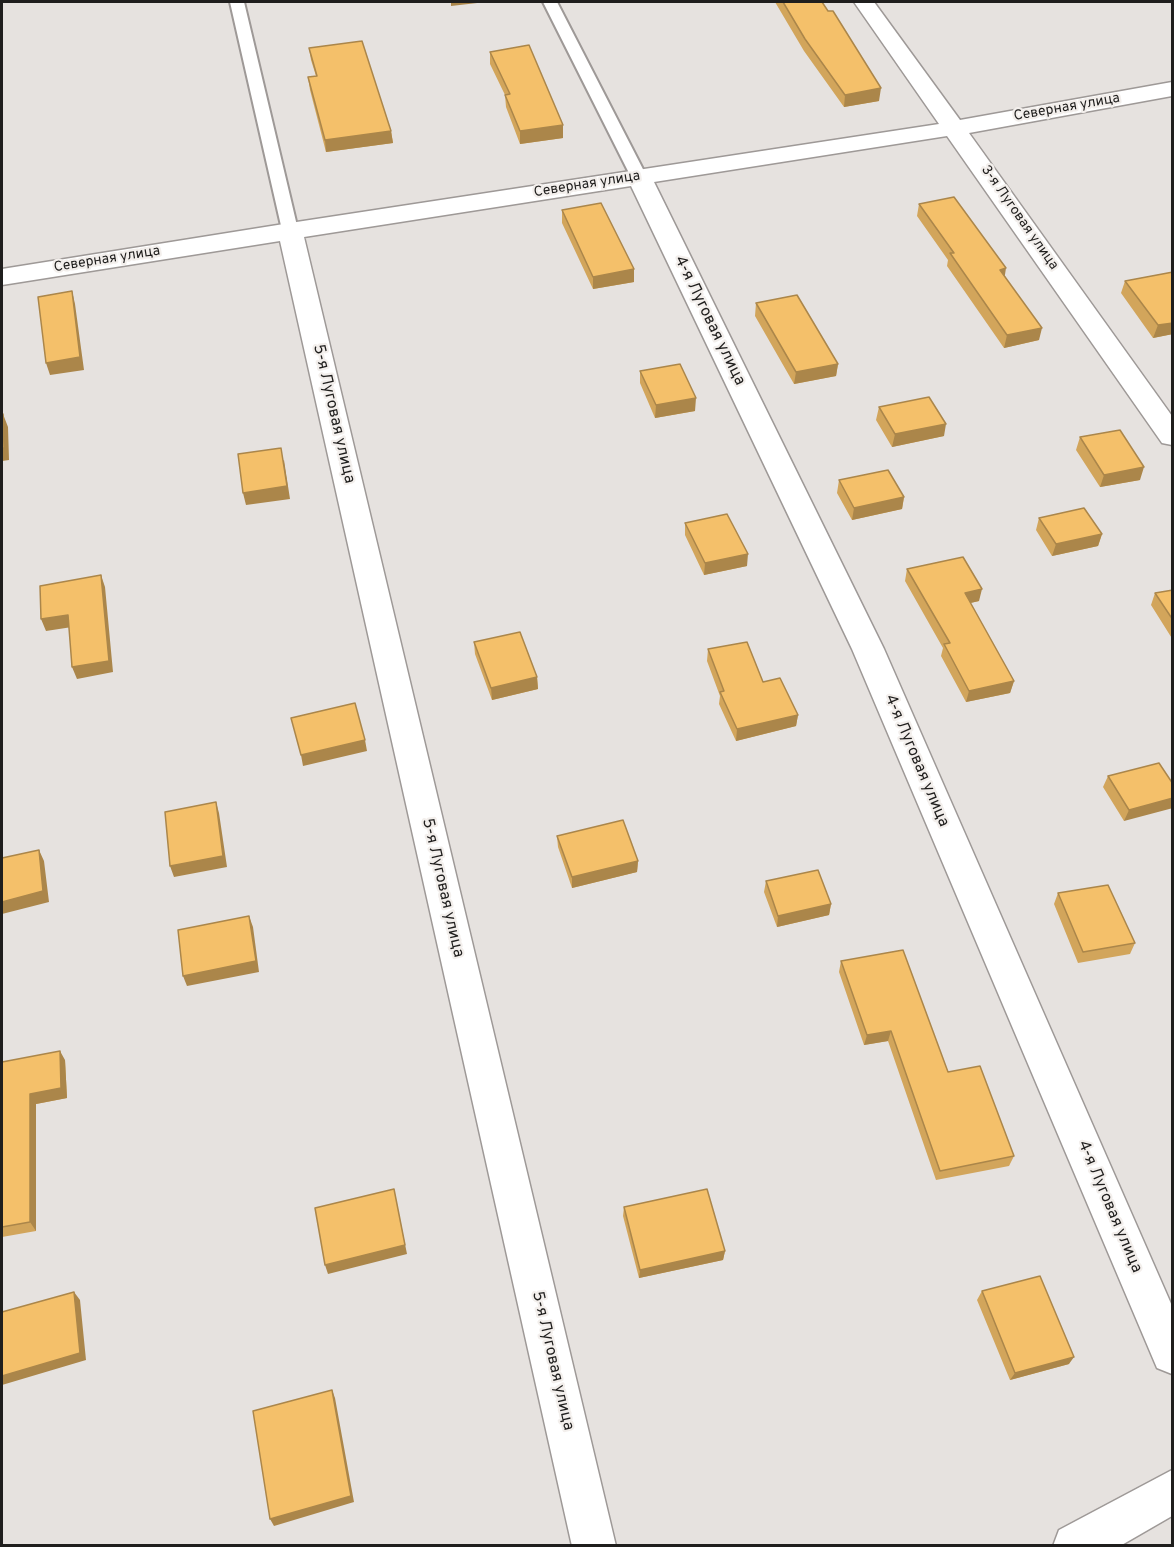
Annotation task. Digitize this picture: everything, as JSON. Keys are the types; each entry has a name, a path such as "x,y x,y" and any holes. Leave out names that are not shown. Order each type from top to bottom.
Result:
{"street":[{"name":"3-я Луговая улица","path":"864,2 1173,436"},
{"name":"Северная улица","path":"2,277 290,230 955,128 1173,89"},
{"name":"4-я Луговая улица","path":"639,177 868,649 1173,1353"},
{"name":"5-я Луговая улица","path":"290,230 594,1545"},
{"path":"1075,1545 1173,1492"}],"lane":[{"path":"237,2 290,230"},
{"path":"550,2 639,177"}],"building":[{"path":"783,2 822,2 828,11 833,11 881,88 845,95 805,39"},
{"path":"362,41 391,131 325,140 308,77 317,76 309,48"},
{"path":"529,45 563,125 520,131 505,95 510,94 490,52"},
{"path":"954,197 1006,268 1000,270 1042,328 1007,335 919,204"},
{"path":"601,203 634,269 593,277 562,210"},
{"path":"1173,272 1173,323 1158,325 1125,281"},
{"path":"72,291 80,357 46,363 38,297"},
{"path":"797,295 838,364 796,372 756,303"},
{"path":"680,364 696,398 656,405 640,371"},
{"path":"929,397 946,424 895,434 879,407"},
{"path":"2,415 4,448 2,448"},
{"path":"1120,430 1144,467 1104,475 1080,437"},
{"path":"281,448 287,486 243,493 238,454"},
{"path":"888,470 904,497 854,508 839,480"},
{"path":"1084,508 1102,534 1056,544 1039,518"},
{"path":"727,514 748,554 705,563 685,523"},
{"path":"963,557 982,589 965,593 1014,681 969,691 944,644 950,643 907,569"},
{"path":"101,575 109,661 72,667 68,615 41,619 40,586"},
{"path":"1173,590 1173,620 1155,593"},
{"path":"520,632 537,677 491,688 474,642"},
{"path":"747,642 763,682 780,678 798,715 737,729 720,692 724,691 708,649"},
{"path":"355,703 365,740 301,755 291,718"},
{"path":"1159,763 1173,784 1173,798 1129,810 1108,776"},
{"path":"216,802 223,856 170,866 165,812"},
{"path":"623,820 638,861 572,877 557,836"},
{"path":"39,850 43,891 2,902 2,858"},
{"path":"818,870 831,904 778,916 766,881"},
{"path":"1108,885 1135,943 1083,952 1058,893"},
{"path":"249,916 256,961 183,976 178,930"},
{"path":"903,950 948,1072 980,1066 1014,1156 940,1171 891,1031 867,1035 841,961"},
{"path":"60,1051 61,1088 30,1094 30,1222 2,1227 2,1062"},
{"path":"394,1189 405,1245 325,1265 315,1208"},
{"path":"707,1189 725,1251 640,1270 624,1207"},
{"path":"1040,1276 1074,1357 1015,1373 982,1291"},
{"path":"74,1292 80,1353 2,1376 2,1312"},
{"path":"332,1390 351,1496 270,1519 253,1411"}]}
